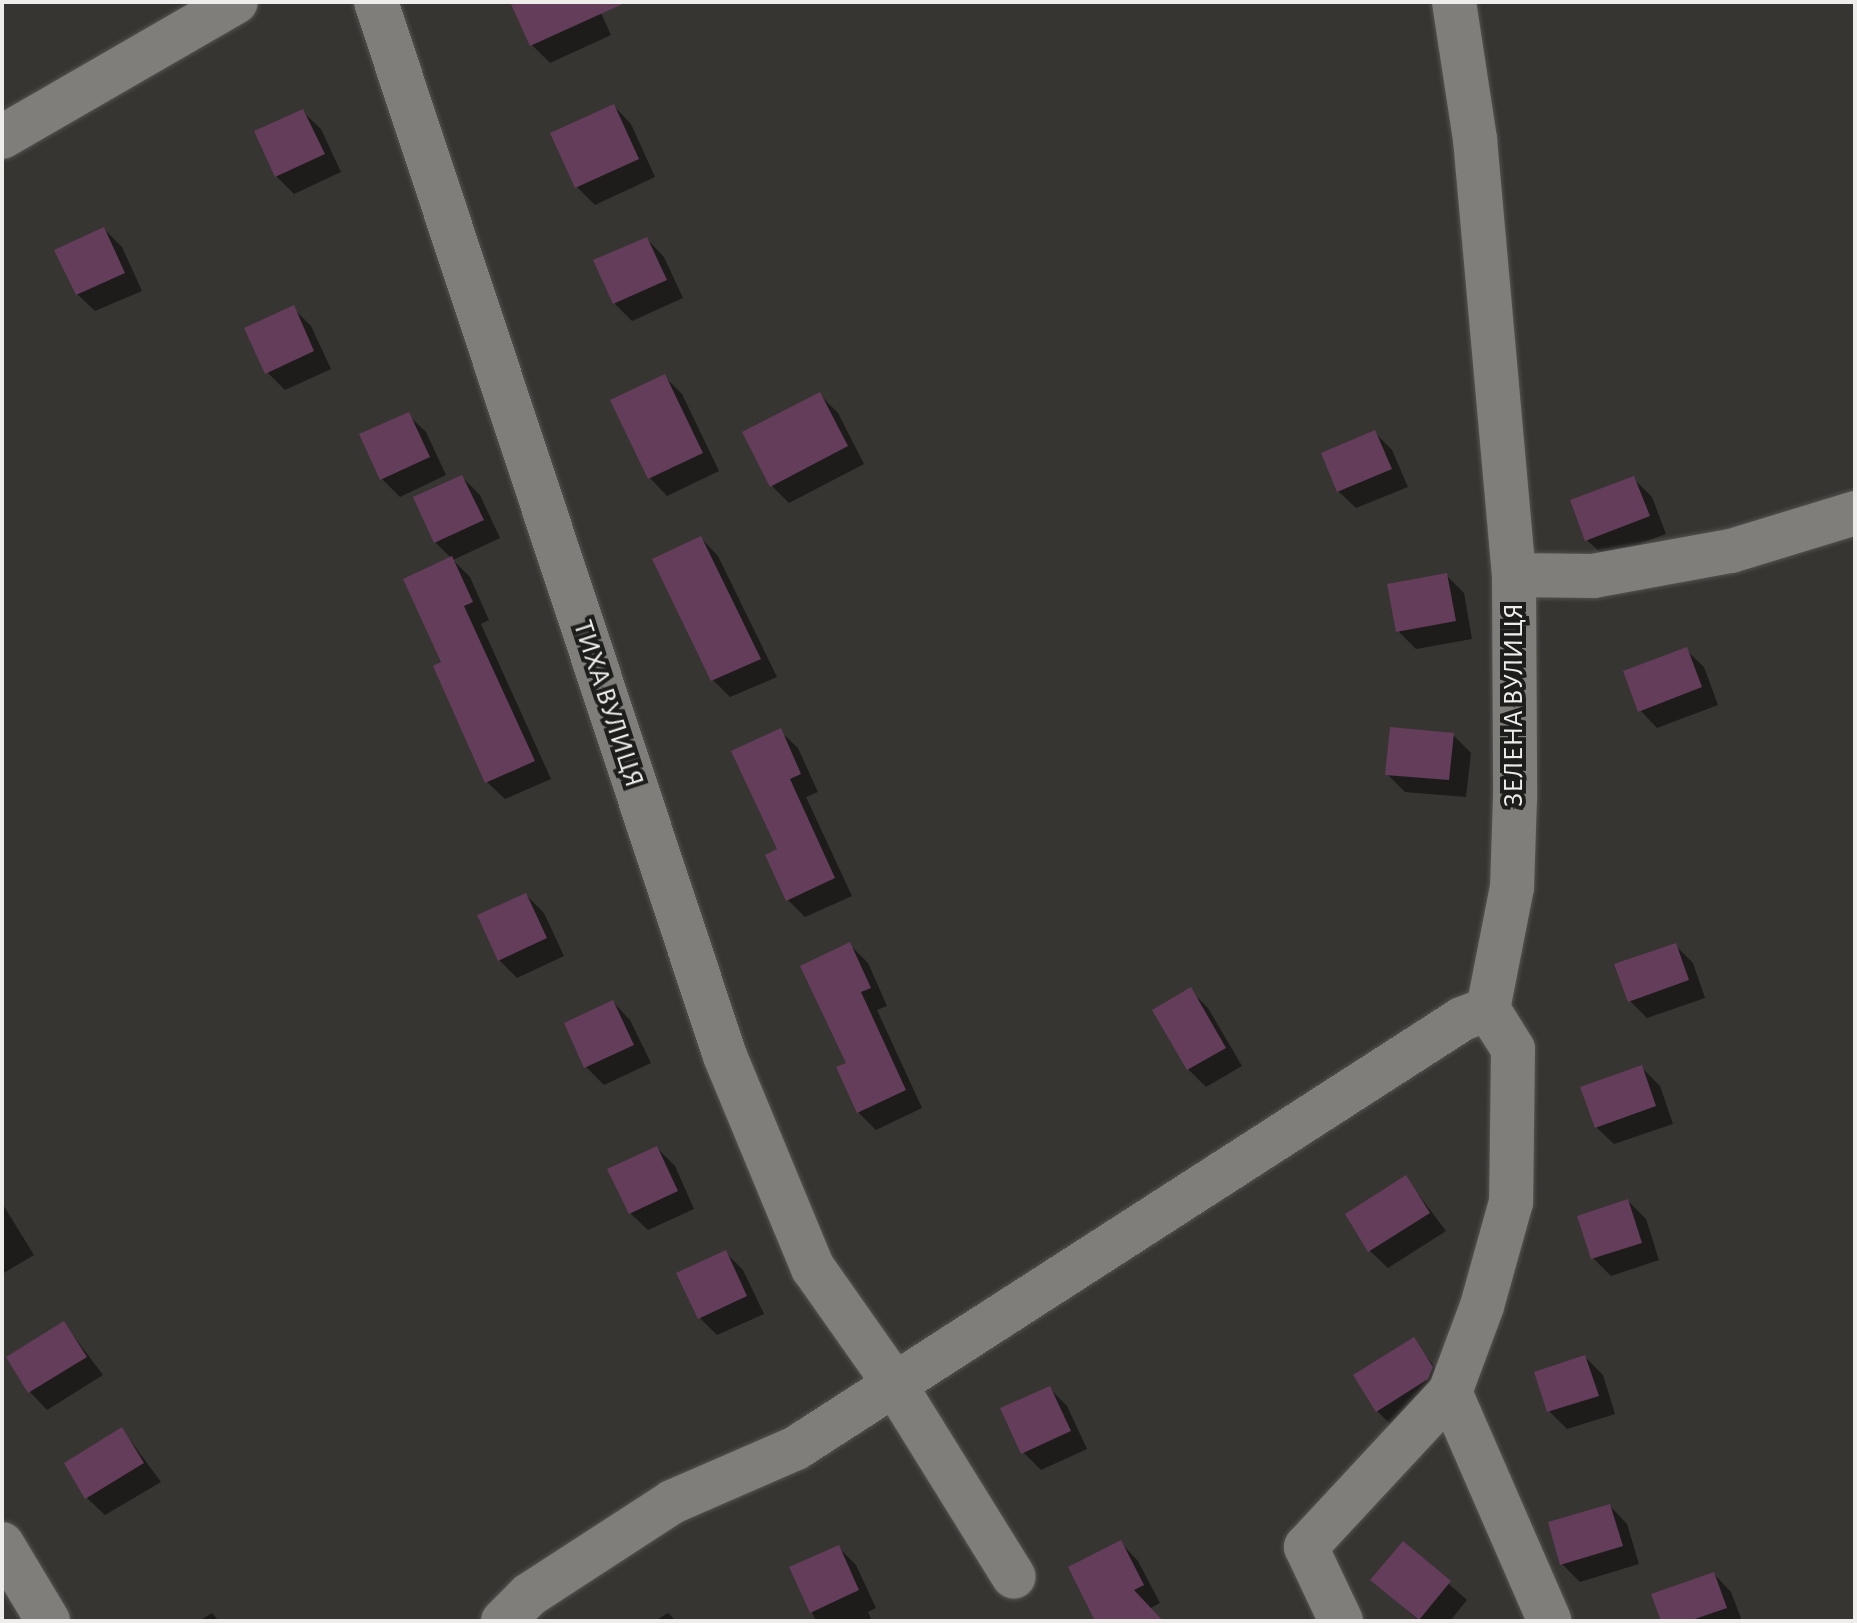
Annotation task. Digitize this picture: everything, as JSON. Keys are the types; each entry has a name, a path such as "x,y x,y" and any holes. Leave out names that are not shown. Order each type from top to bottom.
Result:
{"street":[{"path":"2,137 236,2"},
{"name":"ТИХА ВУЛИЦЯ","path":"376,2 725,1056 813,1268 893,1382 1014,1577"},
{"name":"ЗЕЛЕНА ВУЛИЦЯ","path":"1454,2 1475,139 1514,575 1512,887 1488,1009"},
{"path":"1514,575 1593,576 1731,551 1855,513"},
{"path":"503,1621 529,1595 672,1502 796,1448 893,1382 1462,1019 1488,1009 1513,1049 1511,1202 1482,1306 1450,1392 1306,1547 1341,1621"},
{"path":"1450,1392 1549,1620"},
{"path":"2,1544 48,1621"}],"building":[{"path":"510,2 627,2 530,46"},
{"path":"614,104 639,159 575,188 550,133"},
{"path":"303,109 325,154 275,177 254,131"},
{"path":"104,227 125,273 76,295 54,250"},
{"path":"647,237 667,280 613,304 593,260"},
{"path":"294,305 314,351 265,374 244,328"},
{"path":"665,374 703,453 648,479 610,400"},
{"path":"820,392 848,446 770,487 742,432"},
{"path":"409,412 430,457 380,480 359,434"},
{"path":"1375,430 1392,469 1337,492 1321,453"},
{"path":"462,475 484,520 434,543 413,497"},
{"path":"1634,476 1650,516 1585,541 1570,500"},
{"path":"701,536 761,659 711,681 652,559"},
{"path":"452,556 473,602 464,606 535,761 485,783 433,666 441,662 403,579"},
{"path":"1447,573 1456,621 1396,632 1387,584"},
{"path":"1687,647 1702,687 1638,712 1623,671"},
{"path":"1390,727 1454,733 1449,780 1385,775"},
{"path":"781,728 801,774 790,779 835,878 786,901 765,855 777,849 731,751"},
{"path":"526,893 547,938 498,961 477,915"},
{"path":"850,942 871,988 861,992 906,1090 857,1113 836,1067 846,1063 800,966"},
{"path":"1676,943 1689,980 1628,1002 1614,964"},
{"path":"1191,987 1226,1048 1187,1070 1152,1010"},
{"path":"613,1000 634,1045 584,1068 564,1023"},
{"path":"1642,1065 1656,1106 1595,1128 1580,1087"},
{"path":"657,1146 678,1191 629,1214 607,1169"},
{"path":"1406,1175 1430,1213 1368,1252 1345,1214"},
{"path":"1628,1199 1642,1243 1591,1259 1577,1216"},
{"path":"726,1250 747,1296 698,1319 676,1273"},
{"path":"64,1321 87,1357 28,1393 6,1357"},
{"path":"1414,1337 1433,1367 1428,1379 1376,1412 1353,1375"},
{"path":"1585,1355 1599,1396 1547,1412 1534,1372"},
{"path":"1050,1386 1071,1431 1021,1454 1000,1408"},
{"path":"122,1427 144,1463 85,1499 64,1463"},
{"path":"1610,1504 1623,1546 1560,1565 1548,1522"},
{"path":"1121,1540 1144,1585 1134,1590 1163,1621 1095,1621 1068,1567"},
{"path":"1403,1541 1451,1581 1419,1620 1370,1580"},
{"path":"839,1545 859,1590 810,1613 789,1567"},
{"path":"1714,1572 1727,1608 1689,1621 1661,1621 1651,1594"}]}
